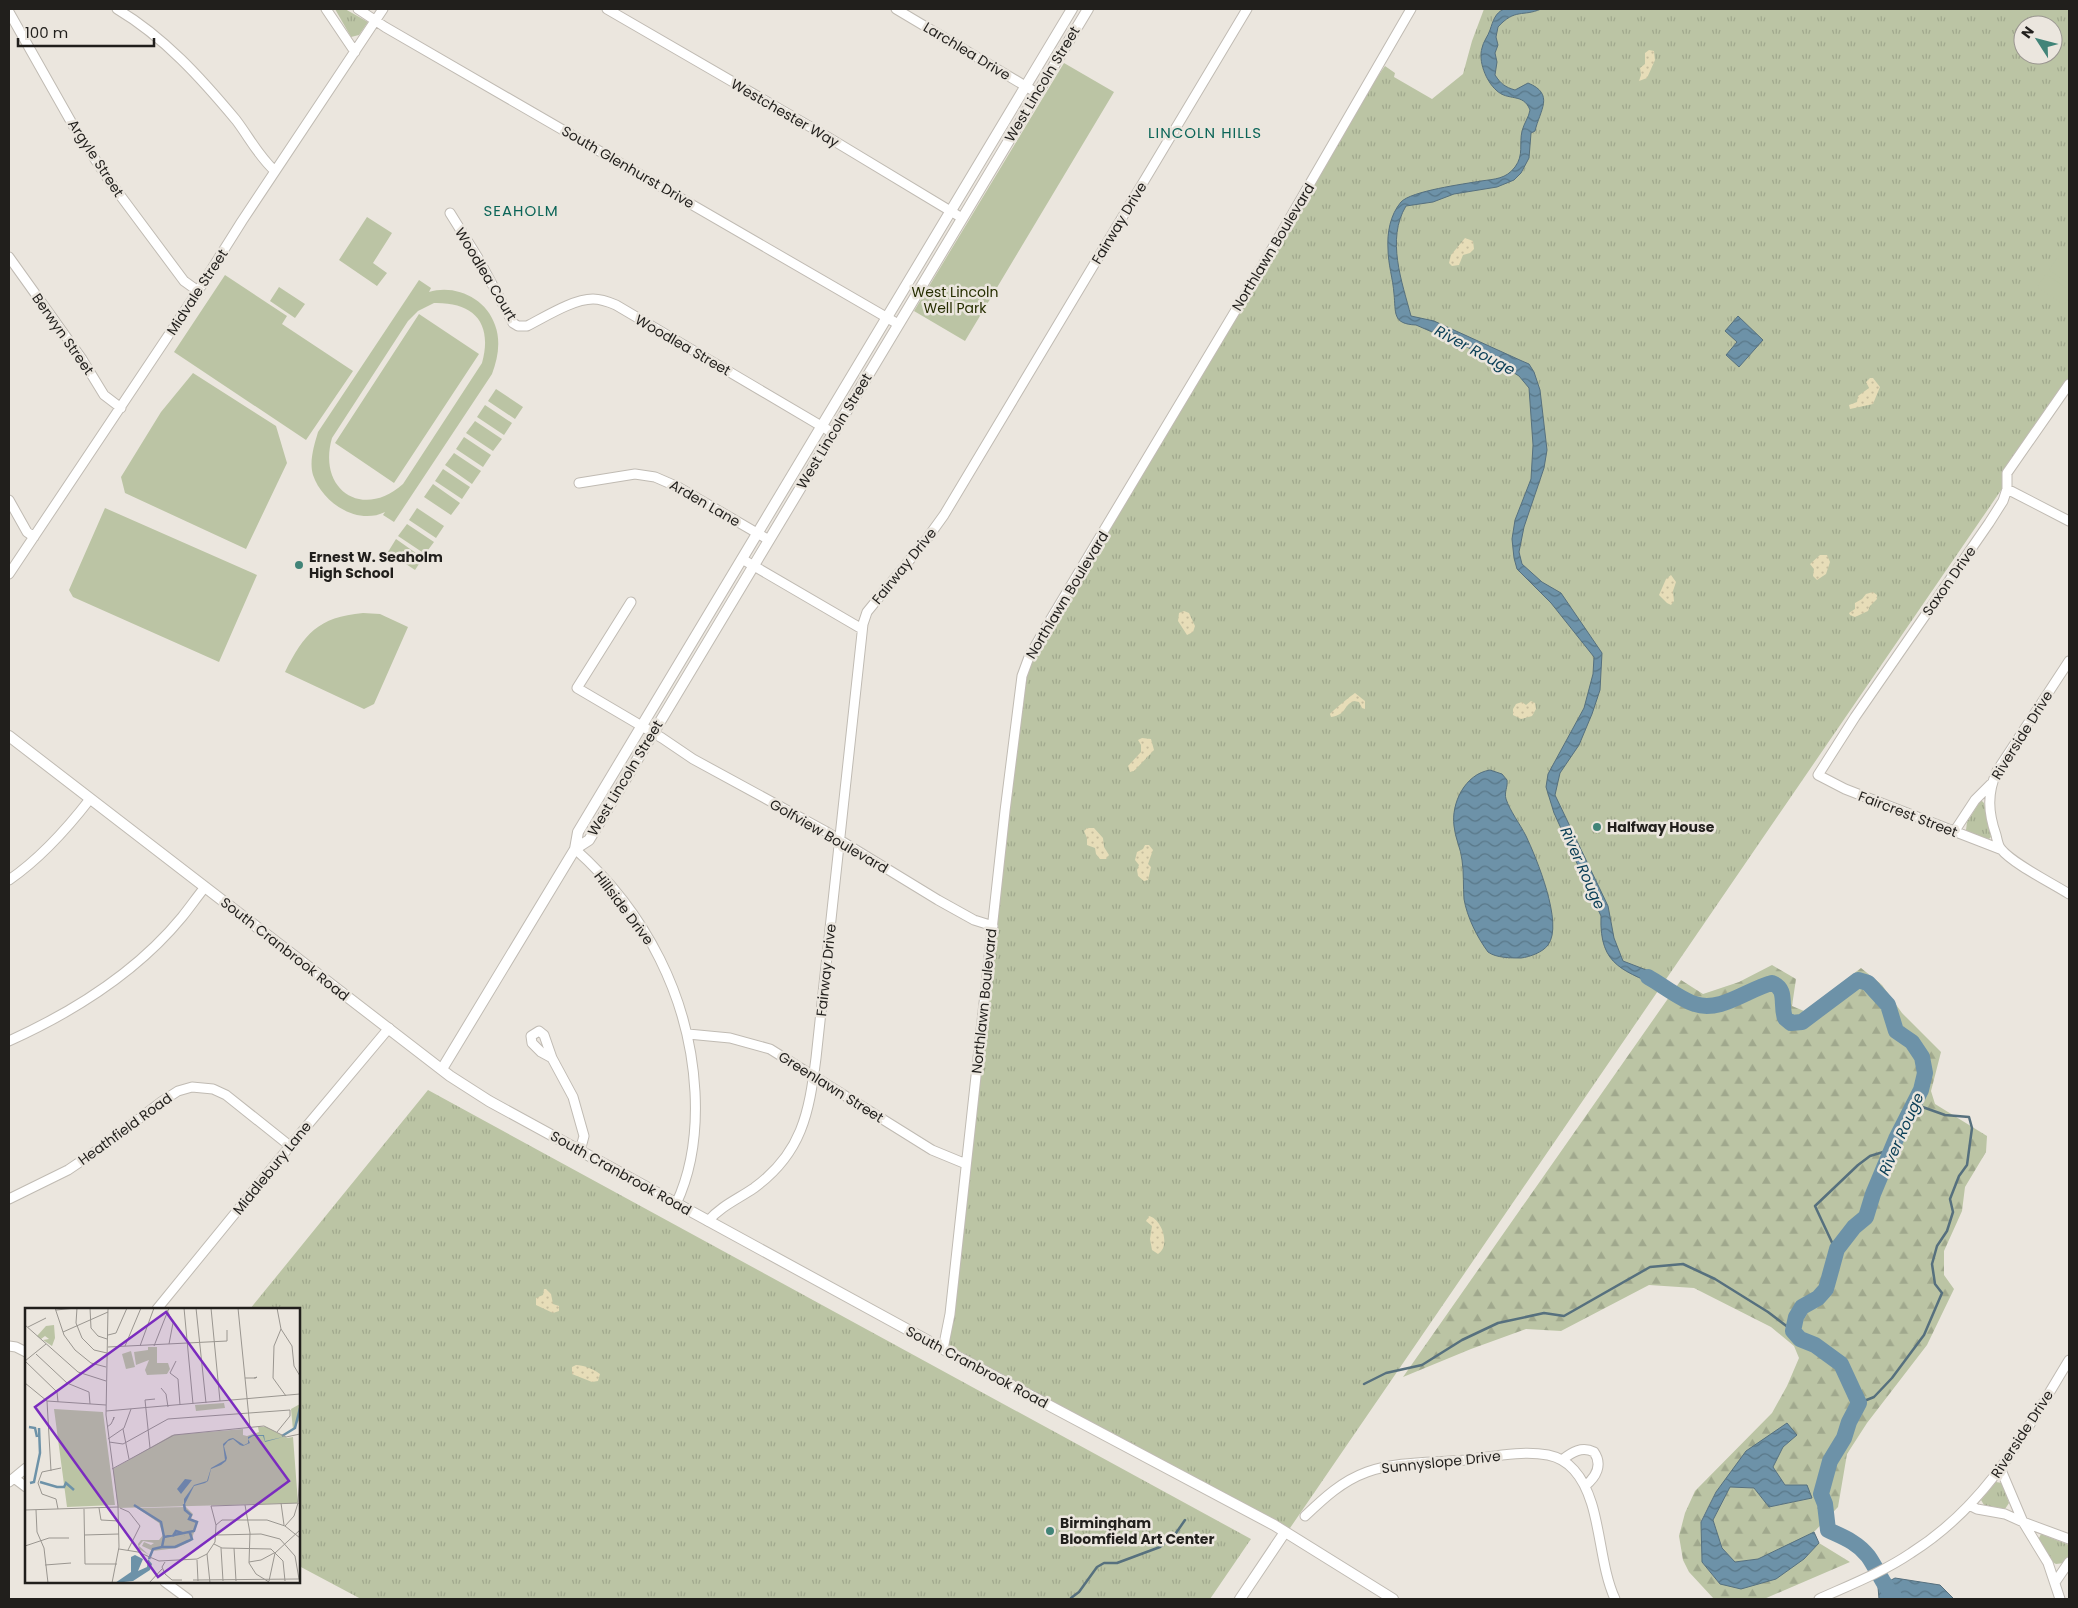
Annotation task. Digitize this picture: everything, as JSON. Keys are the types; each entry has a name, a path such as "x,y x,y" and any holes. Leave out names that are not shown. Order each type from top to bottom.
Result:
{"street":[{"path":"117,9 154,35 192,69 233,117 267,164 275,172"},
{"path":"326,9 354,52"},
{"name":"South Glenhurst Drive","path":"358,9 898,324"},
{"name":"Midvale Street","path":"9,574 121,408 383,9"},
{"name":"Westchester Way","path":"607,9 821,133 962,218"},
{"name":"Larchlea Drive","path":"896,9 1037,93"},
{"name":"West Lincoln Street","path":"576,850 578,832 1072,9"},
{"name":"West Lincoln Street","path":"442,1069 576,850 589,840 1088,9"},
{"name":"Fairway Drive","path":"708,1221 720,1209 761,1182 784,1160 804,1126 814,1076 862,628 871,606 926,540 944,515 1247,9"},
{"name":"Northlawn Boulevard","path":"943,1349 950,1314 1022,676 1029,657 1286,227 1411,9"},
{"name":"Argyle Street","path":"9,12 74,127 108,179 184,281 198,291"},
{"name":"Woodlea Court","path":"450,213 478,258 510,320 518,326 527,326"},
{"name":"Berwyn Street","path":"9,257 82,359 104,395 121,408"},
{"name":"Woodlea Street","path":"527,326 583,300 605,301 616,305 833,433"},
{"name":"Saxon Drive","path":"1818,775 1820,768 1860,709 1989,523 2003,501 2007,489 2006,480 2011,466 2069,384"},
{"name":"Arden Lane","path":"579,483 635,474 655,477 678,487 768,540"},
{"path":"2007,489 2069,521"},
{"path":"9,500 27,532 34,537"},
{"path":"742,559 862,628"},
{"name":"Golfview Boulevard","path":"631,602 577,688 642,726 693,759 839,840 965,916 993,926"},
{"name":"Riverside Drive","path":"2000,849 1989,808 1991,783 2069,661"},
{"name":"South Cranbrook Road","path":"9,736 442,1069 489,1101 943,1349 1285,1532 1393,1599"},
{"name":"Faircrest Street","path":"1818,775 1835,785 2000,849"},
{"path":"1954,832 1975,800 1991,783"},
{"path":"9,880 52,844 90,799"},
{"path":"2000,849 2069,894"},
{"name":"Hillside Drive","path":"576,850 619,896 651,941 674,990 688,1034 694,1079 694,1136 690,1170 676,1204"},
{"path":"9,1041 63,1014 133,966 182,917 205,886"},
{"name":"Middlebury Lane","path":"159,1308 290,1146 389,1028"},
{"name":"Greenlawn Street","path":"688,1034 719,1036 760,1045 782,1056 932,1150 966,1164"},
{"path":"552,1058 573,1097 581,1122 584,1136 580,1151"},
{"name":"Heathfield Road","path":"9,1199 68,1170 102,1147 161,1102 178,1091 192,1087 213,1089 226,1095 290,1146"},
{"path":"9,1346 25,1352"},
{"name":"Riverside Drive","path":"1819,1599 1912,1553 1950,1524 2001,1470 2069,1360"},
{"path":"1585,1486 1596,1476 1598,1467 1598,1460 1594,1452 1586,1449 1576,1451 1562,1460 1575,1472 1585,1486 1591,1501 1603,1564 1615,1599"},
{"name":"Sunnyslope Drive","path":"1305,1516 1343,1483 1366,1472 1386,1467 1514,1454 1548,1455 1562,1460"},
{"path":"25,1469 12,1480 25,1486"},
{"path":"2001,1470 2016,1509 2048,1563 2056,1581 2060,1599"},
{"path":"1969,1505 1977,1509 2005,1514 2069,1539"},
{"path":"1240,1599 1285,1532"},
{"path":"2056,1581 2069,1562"},
{"path":"166,1583 188,1599"}],"green space":[{"path":"335,9 345,9 368,22 359,35 351,37"},
{"path":"1484,9 2069,9 2069,391 1288,1531 946,1344 1020,669 1336,135 1385,66 1395,73 1394,77 1432,99 1463,74 1472,41"},
{"name":"West Lincoln Well Park","path":"1064,63 1114,92 965,341 914,311"},
{"path":"367,217 392,233 373,263 387,273 377,286 339,260"},
{"path":"2057,258 2069,266 2069,284 2049,270"},
{"path":"2046,274 2069,290 2069,298 2064,305 2037,287"},
{"path":"225,275 287,316 282,324 353,371 306,440 174,352"},
{"path":"419,280 431,288 429,292 449,290 459,292 468,295 485,307 497,331 497,356 492,374 394,522 383,515 385,512 374,516 352,514 332,502 324,494 312,470 312,454 318,432","holes":["434,303 460,306 470,311 482,326 485,337 482,363 403,484 388,494 373,499 359,499 347,494 337,485 331,472 329,456 332,438 408,321 418,311"]},
{"path":"279,287 305,304 295,318 270,301"},
{"path":"419,314 479,354 394,483 335,443"},
{"path":"193,373 276,426 287,463 246,549 125,493 121,477 161,412"},
{"path":"496,389 523,407 515,419 488,401"},
{"path":"485,405 512,423 504,435 477,417"},
{"path":"475,421 502,439 493,451 466,433"},
{"path":"464,437 491,455 483,467 456,449"},
{"path":"454,453 481,471 472,484 445,465"},
{"path":"443,469 470,487 462,499 435,481"},
{"path":"433,484 460,503 451,515 424,497"},
{"path":"105,508 257,575 219,662 73,597 69,590"},
{"path":"417,508 444,526 436,538 409,520"},
{"path":"407,524 434,542 425,554 398,536"},
{"path":"396,539 423,558 415,570 388,552"},
{"path":"363,613 380,614 408,627 374,704 364,709 285,672 299,647 314,630 334,619"},
{"path":"1981,800 1984,803 1991,837 1989,839 1974,836 1966,830 1967,822"},
{"path":"1772,965 1796,979 1792,1006 1804,1011 1861,968 1882,985 1902,1013 1941,1052 1931,1091 1935,1104 1987,1136 1986,1152 1965,1187 1962,1211 1944,1251 1944,1275 1954,1289 1927,1345 1867,1423 1847,1454 1838,1507 1814,1532 1758,1559 1735,1562 1722,1548 1713,1520 1730,1487 1754,1488 1769,1507 1812,1498 1785,1485 1773,1467 1783,1447 1797,1435 1716,1492 1701,1521 1702,1562 1720,1584 1804,1559 1819,1543 1850,1562 1764,1599 1714,1599 1689,1572 1683,1560 1679,1536 1685,1513 1695,1491 1772,1413 1787,1386 1799,1358 1794,1346 1771,1327 1694,1288 1649,1285 1561,1331 1526,1329 1403,1377 1681,980 1703,994 1739,982"},
{"path":"428,1090 1251,1539 1210,1599 361,1599 300,1567 300,1308 251,1308"},
{"path":"1996,1482 2002,1483 2009,1503 2005,1509 1984,1505 1981,1500"},
{"path":"2041,1534 2069,1545 2069,1557 2064,1563 2056,1564 2052,1562 2038,1540"}],"sand":[{"path":"1649,50 1654,51 1655,60 1647,78 1639,81 1641,75 1640,68 1645,64 1645,53"},
{"path":"1465,238 1473,241 1474,249 1470,253 1463,255 1459,265 1452,266 1449,263 1451,255"},
{"path":"1873,378 1880,387 1873,404 1850,409 1849,405 1857,402 1858,396 1869,388 1866,382"},
{"path":"1820,555 1827,555 1830,562 1826,574 1817,580 1813,576 1814,569 1810,564"},
{"path":"1671,575 1676,582 1673,591 1674,601 1671,605 1659,595 1666,579"},
{"path":"1873,592 1877,595 1877,599 1868,611 1855,617 1850,615 1849,613 1855,609 1855,603 1866,594"},
{"path":"1184,611 1189,613 1195,626 1193,632 1187,635 1178,621 1179,613"},
{"path":"1355,693 1365,701 1365,709 1362,708 1359,702 1354,701 1343,712 1331,717 1331,713"},
{"path":"1531,701 1535,703 1536,709 1532,716 1521,719 1513,715 1513,709 1516,704 1522,702 1526,705"},
{"path":"1142,738 1151,739 1154,750 1134,771 1130,772 1128,766 1141,752 1141,745 1138,740"},
{"path":"1087,828 1094,828 1103,838 1104,847 1109,855 1106,859 1100,859 1096,854 1095,848 1087,845 1084,831"},
{"path":"1145,845 1149,845 1153,850 1148,864 1151,867 1148,880 1144,881 1138,876 1137,870 1139,865 1135,860 1137,852 1143,849"},
{"path":"1149,1216 1158,1222 1163,1233 1164,1245 1158,1254 1152,1250 1150,1239 1152,1226 1146,1221"},
{"path":"544,1289 551,1294 553,1304 559,1306 559,1311 553,1313 536,1305 536,1298 543,1295"},
{"path":"576,1365 598,1372 600,1374 598,1381 592,1382 572,1374 572,1367"}],"water":[{"name":"River Rouge","path":"1504,9 1541,9 1509,17 1498,27 1496,37 1498,45 1495,53 1497,62 1495,75 1497,78 1508,88 1515,90 1528,83 1536,87 1543,97 1544,103 1535,131 1531,133 1529,158 1521,173 1514,180 1497,187 1454,194 1433,202 1406,206 1397,232 1396,246 1400,275 1411,316 1434,321 1529,364 1534,372 1540,390 1547,450 1544,468 1524,527 1519,552 1522,564 1542,582 1561,593 1602,653 1600,690 1579,745 1560,773 1555,795 1608,906 1614,938 1623,961 1649,971 1668,986 1666,990 1627,972 1610,957 1605,947 1601,916 1554,813 1546,787 1548,774 1584,708 1593,674 1594,657 1551,603 1517,569 1514,558 1512,539 1515,520 1531,479 1533,445 1529,388 1519,376 1485,355 1416,325 1403,322 1399,320 1396,312 1388,255 1388,237 1392,218 1401,202 1415,194 1426,191 1500,178 1512,171 1518,163 1522,131 1530,110 1523,101 1505,96 1492,86 1486,76 1481,59 1483,46 1493,20"},
{"path":"1738,316 1763,340 1739,367 1726,355 1737,342 1725,331"},
{"path":"1490,770 1502,774 1507,780 1506,799 1536,859 1551,907 1552,935 1548,945 1540,952 1525,957 1504,957 1488,952 1473,927 1464,899 1462,860 1454,826 1455,808 1457,799 1467,783 1473,777"},
{"path":"1787,1423 1797,1435 1783,1447 1773,1467 1785,1485 1807,1485 1812,1498 1769,1507 1754,1488 1730,1487 1713,1520 1722,1548 1735,1562 1758,1559 1814,1532 1819,1543 1804,1559 1776,1579 1741,1589 1720,1584 1702,1562 1701,1522 1716,1492 1746,1451"},
{"path":"1895,1578 1940,1585 1954,1599 1879,1599 1878,1587"}],"waterway":[{"name":"River Rouge","path":"1648,977 1684,999 1705,1006 1724,1003 1772,983 1782,993 1785,1018 1791,1023 1802,1022 1858,980 1868,983 1888,1005 1896,1031 1912,1042 1922,1057 1925,1073 1921,1090 1896,1139 1873,1194 1866,1217 1854,1227 1837,1249 1826,1289 1818,1298 1802,1307 1796,1317 1793,1331 1800,1339 1815,1345 1841,1364 1859,1403 1849,1422 1844,1438 1830,1461 1821,1494 1825,1504 1828,1530 1850,1540 1864,1551 1896,1599"},
{"path":"1859,1403 1874,1397 1892,1378 1924,1335 1942,1293 1935,1284 1932,1264 1937,1246 1947,1231 1953,1212 1950,1199 1959,1176 1967,1165 1972,1128 1969,1117 1945,1115 1914,1104"},
{"path":"1836,1251 1815,1206 1870,1156 1893,1149"},
{"path":"1364,1384 1386,1373 1422,1365 1462,1340 1498,1323 1544,1313 1564,1316 1650,1267 1683,1264 1715,1279 1768,1312 1793,1331"},
{"path":"1071,1598 1079,1592 1097,1567 1104,1563 1117,1563 1160,1547 1176,1533 1185,1520"}],"place":[{"name":"Ernest W. Seaholm High School","path":"299,565"},
{"name":"Halfway House","path":"1597,827"},
{"name":"Birmingham Bloomfield Art Center","path":"1050,1531"}],"district":[{"name":"LINCOLN HILLS","path":"1205,132"},
{"name":"SEAHOLM","path":"521,210"}]}
